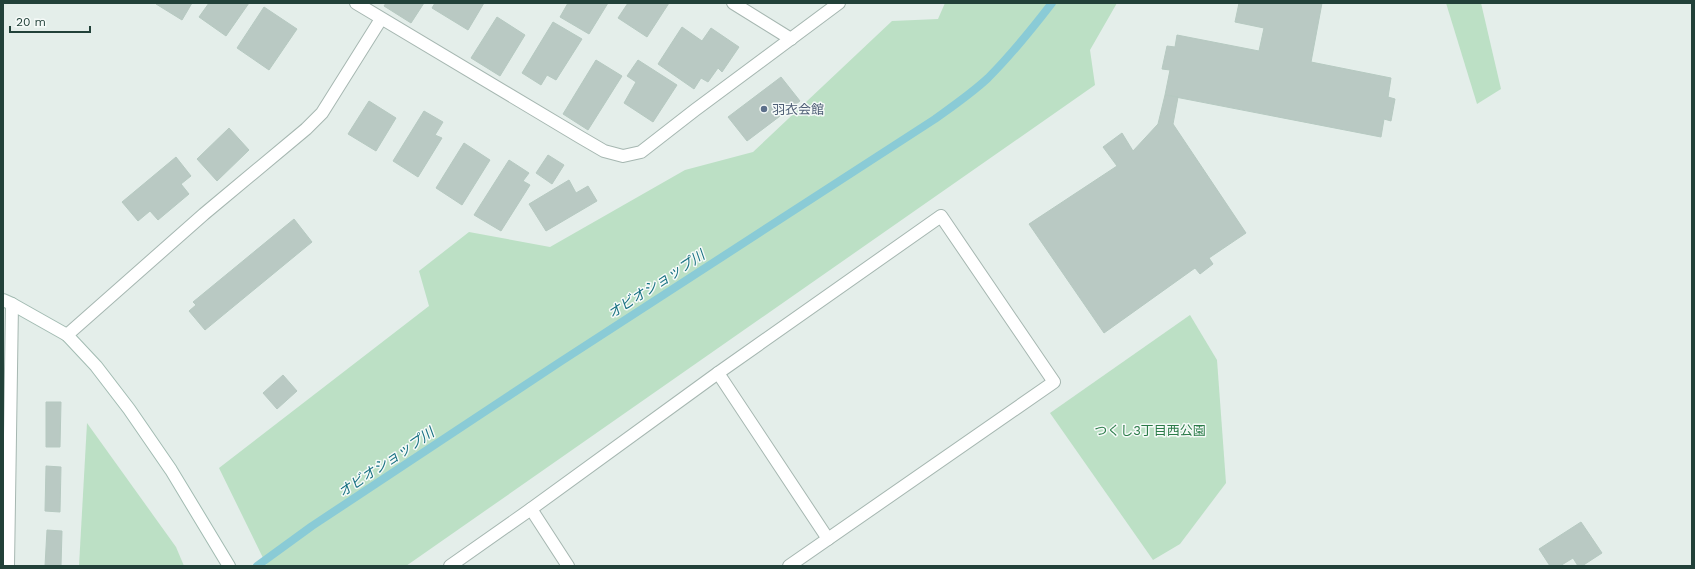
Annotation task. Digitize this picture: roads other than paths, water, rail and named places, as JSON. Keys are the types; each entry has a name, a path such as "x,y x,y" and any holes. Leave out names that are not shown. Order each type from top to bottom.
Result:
{"street":[{"path":"356,3 586,141 604,151 623,156 641,152 839,3"},
{"path":"733,3 791,39"},
{"path":"67,335 204,214 306,129 322,113 381,19"},
{"path":"450,566 718,373 941,216 1054,382 789,566"},
{"path":"8,566 8,302 67,335 96,366 129,409 171,470 229,566"},
{"path":"718,373 828,539"},
{"path":"531,509 568,566"}],"waterway":[{"name":"オビオショップ川","path":"257,566 312,526 560,362 935,119 988,78 1021,42 1052,3"}],"place":[{"name":"羽衣会館","path":"764,109"}],"park label":[{"name":"つくし3丁目西公園","path":"1150,430"}]}
